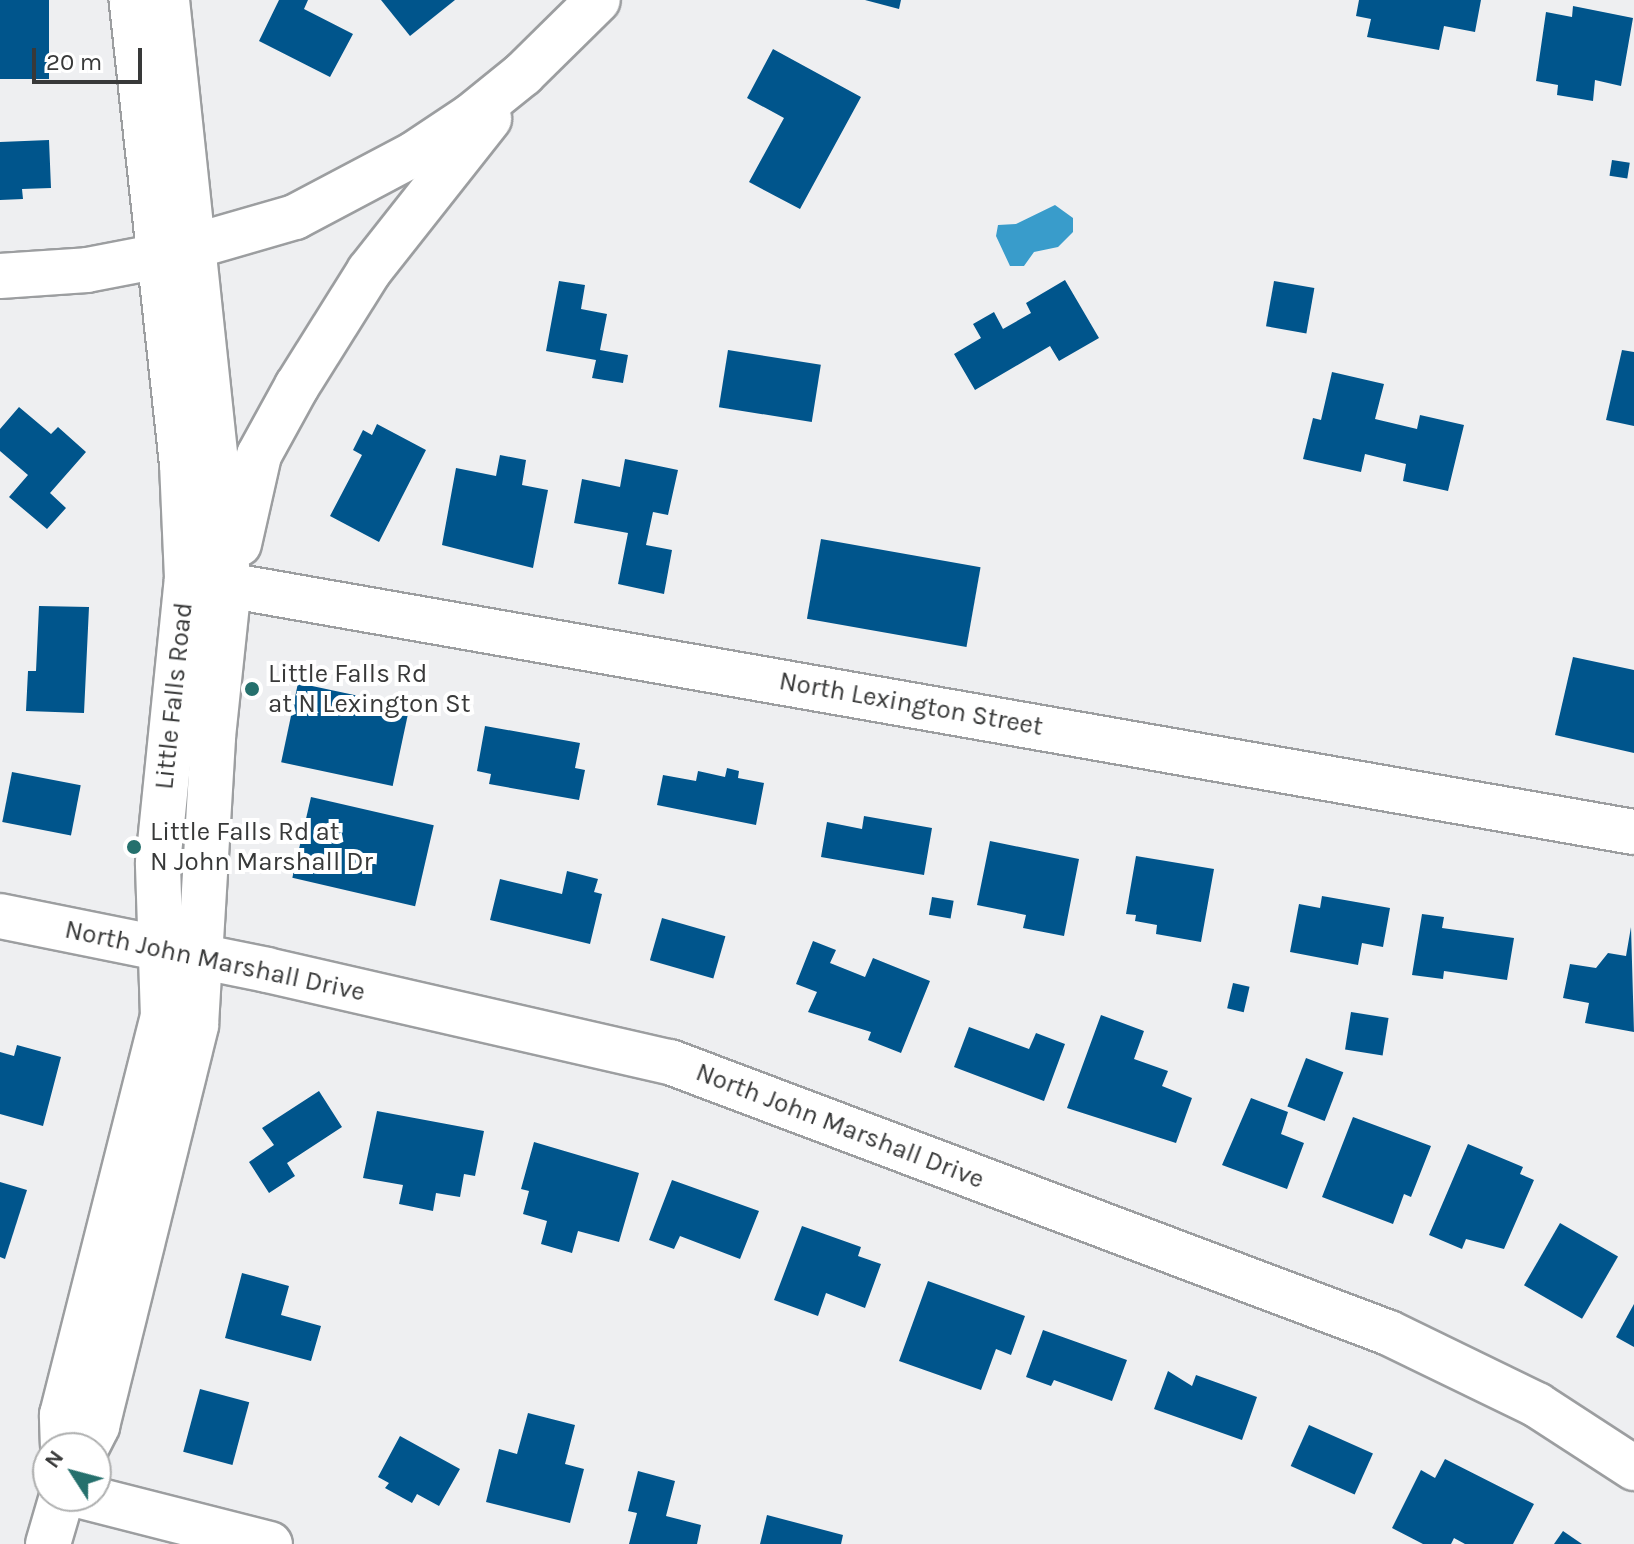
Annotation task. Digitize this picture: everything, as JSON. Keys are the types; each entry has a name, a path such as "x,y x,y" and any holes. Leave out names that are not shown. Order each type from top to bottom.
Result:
{"street":[{"path":"132,0 178,252"},
{"path":"167,0 178,252"},
{"path":"229,585 259,455 297,386 369,271 523,74 598,0"},
{"path":"0,276 87,270 178,252 295,217 414,154 523,74"},
{"name":"Little Falls Road","path":"63,1432 62,1415 163,1017 183,954 158,863 187,578 178,252"},
{"name":"Little Falls Road","path":"94,1432 186,1079 183,954 213,737 229,585 178,252"},
{"name":"North Lexington Street","path":"187,578 1634,832"},
{"name":"North John Marshall Drive","path":"0,916 670,1062 1389,1333 1537,1405 1634,1468"},
{"path":"112,1504 270,1544"},
{"path":"48,1544 57,1512"}],"water":[{"path":"1055,205 1073,218 1073,232 1058,247 1034,252 1024,266 1010,266 996,236 998,225 1016,224"}],"building":[{"path":"0,0 49,0 49,79 0,79"},
{"path":"279,0 308,0 304,9 353,34 330,77 259,41"},
{"path":"381,0 455,0 410,36"},
{"path":"865,0 901,0 899,9"},
{"path":"1359,0 1481,0 1475,32 1444,26 1439,50 1367,37 1371,19 1356,16"},
{"path":"1573,6 1633,18 1621,86 1595,80 1593,101 1557,95 1558,85 1536,81 1546,12 1572,17"},
{"path":"773,49 861,97 800,209 749,182 784,118 747,98"},
{"path":"49,140 51,188 22,189 23,199 0,200 0,142"},
{"path":"1612,160 1630,163 1627,179 1609,176"},
{"path":"1065,280 1099,338 1059,361 1050,346 975,390 954,354 981,338 973,324 994,312 1003,329 1031,313 1026,303"},
{"path":"559,281 585,285 581,309 607,314 600,350 628,355 623,383 592,378 596,360 546,351"},
{"path":"1274,281 1314,288 1306,333 1266,326"},
{"path":"728,350 821,365 812,422 719,407"},
{"path":"1622,350 1634,352 1634,426 1606,420"},
{"path":"1332,372 1384,384 1375,419 1417,429 1420,415 1464,425 1448,491 1403,481 1406,464 1365,454 1361,472 1303,459 1313,418 1321,420"},
{"path":"19,407 51,434 58,427 86,452 50,493 66,508 47,529 9,497 28,475 0,451 0,429"},
{"path":"377,424 426,450 379,542 330,516 362,455 353,450 363,430 372,435"},
{"path":"500,455 526,460 522,485 548,490 533,568 442,545 456,468 496,476"},
{"path":"625,459 678,470 668,515 653,512 646,545 672,550 664,594 618,584 628,533 574,523 582,479 620,487"},
{"path":"821,539 981,567 966,647 807,619"},
{"path":"39,606 89,607 84,713 26,711 28,671 36,671"},
{"path":"1573,657 1634,670 1634,753 1555,735"},
{"path":"298,683 410,707 393,786 281,762"},
{"path":"485,726 580,743 575,768 585,770 579,800 489,784 491,774 477,771"},
{"path":"727,768 739,771 738,778 764,783 756,825 657,805 663,775 696,781 698,771 725,777"},
{"path":"12,772 81,785 71,835 2,822"},
{"path":"311,797 434,825 415,906 292,878"},
{"path":"864,816 932,828 924,875 821,857 827,822 862,829"},
{"path":"990,841 1079,859 1064,936 1023,928 1026,915 977,905"},
{"path":"1136,856 1214,869 1201,942 1156,934 1157,925 1135,921 1136,915 1126,914"},
{"path":"567,871 598,879 594,892 602,894 590,944 490,920 500,879 562,894"},
{"path":"1322,896 1390,908 1383,947 1362,943 1358,965 1290,952 1299,904 1320,908"},
{"path":"932,897 954,901 951,919 929,915"},
{"path":"1422,914 1444,917 1442,928 1514,938 1507,980 1444,971 1443,979 1412,975"},
{"path":"662,918 725,936 713,978 650,960"},
{"path":"1631,927 1634,1032 1585,1023 1589,1003 1563,998 1570,964 1596,968 1608,953 1626,956"},
{"path":"813,941 836,950 830,963 865,977 873,958 930,981 901,1053 868,1040 871,1032 808,1012 817,992 796,984"},
{"path":"1233,983 1250,987 1244,1012 1227,1008"},
{"path":"1351,1012 1389,1018 1383,1055 1345,1050"},
{"path":"1101,1015 1144,1031 1134,1059 1168,1071 1162,1086 1192,1098 1176,1143 1067,1108"},
{"path":"969,1027 1029,1049 1036,1033 1065,1044 1044,1101 954,1067"},
{"path":"17,1045 61,1057 43,1126 0,1114 0,1052 14,1056"},
{"path":"1306,1058 1343,1072 1325,1121 1287,1107"},
{"path":"319,1091 342,1127 287,1163 295,1176 269,1193 249,1162 274,1145 262,1128"},
{"path":"1251,1098 1288,1112 1281,1134 1304,1143 1287,1189 1222,1165"},
{"path":"377,1111 484,1131 475,1176 464,1174 460,1197 436,1193 433,1211 399,1204 403,1185 363,1178"},
{"path":"1353,1117 1431,1146 1411,1197 1404,1194 1393,1224 1322,1197"},
{"path":"534,1142 639,1173 619,1242 578,1231 572,1253 541,1244 547,1221 523,1214 529,1191 521,1189"},
{"path":"1468,1144 1523,1167 1520,1174 1534,1180 1504,1249 1466,1239 1462,1249 1429,1235"},
{"path":"672,1180 759,1211 740,1259 680,1236 674,1249 649,1240"},
{"path":"0,1182 27,1190 5,1259 0,1257"},
{"path":"1560,1223 1618,1256 1582,1319 1524,1285"},
{"path":"802,1226 861,1247 858,1256 881,1264 865,1308 826,1293 818,1316 774,1300"},
{"path":"242,1273 289,1286 281,1315 321,1326 311,1361 225,1338"},
{"path":"928,1281 1025,1316 1011,1355 996,1349 981,1390 899,1361"},
{"path":"1634,1304 1634,1347 1616,1337"},
{"path":"1043,1330 1127,1360 1112,1401 1054,1380 1051,1386 1026,1377"},
{"path":"1168,1371 1192,1386 1196,1375 1257,1397 1242,1440 1154,1409"},
{"path":"200,1389 249,1402 232,1465 183,1452"},
{"path":"528,1413 575,1425 565,1464 584,1469 570,1523 486,1502 499,1449 517,1454"},
{"path":"1309,1425 1373,1453 1355,1495 1291,1466"},
{"path":"400,1436 460,1469 439,1506 417,1494 412,1503 385,1488 389,1483 378,1477"},
{"path":"1445,1459 1534,1504 1513,1544 1465,1544 1454,1538 1451,1544 1423,1544 1392,1528 1421,1470 1435,1478"},
{"path":"638,1471 675,1481 666,1516 701,1525 697,1544 629,1544 637,1513 628,1511"},
{"path":"767,1515 843,1535 841,1544 760,1544"},
{"path":"1563,1531 1582,1544 1554,1544"}],"place":[{"name":"Little Falls Rd at N Lexington St","path":"252,689"},
{"name":"Little Falls Rd at N John Marshall Dr","path":"134,847"}]}
